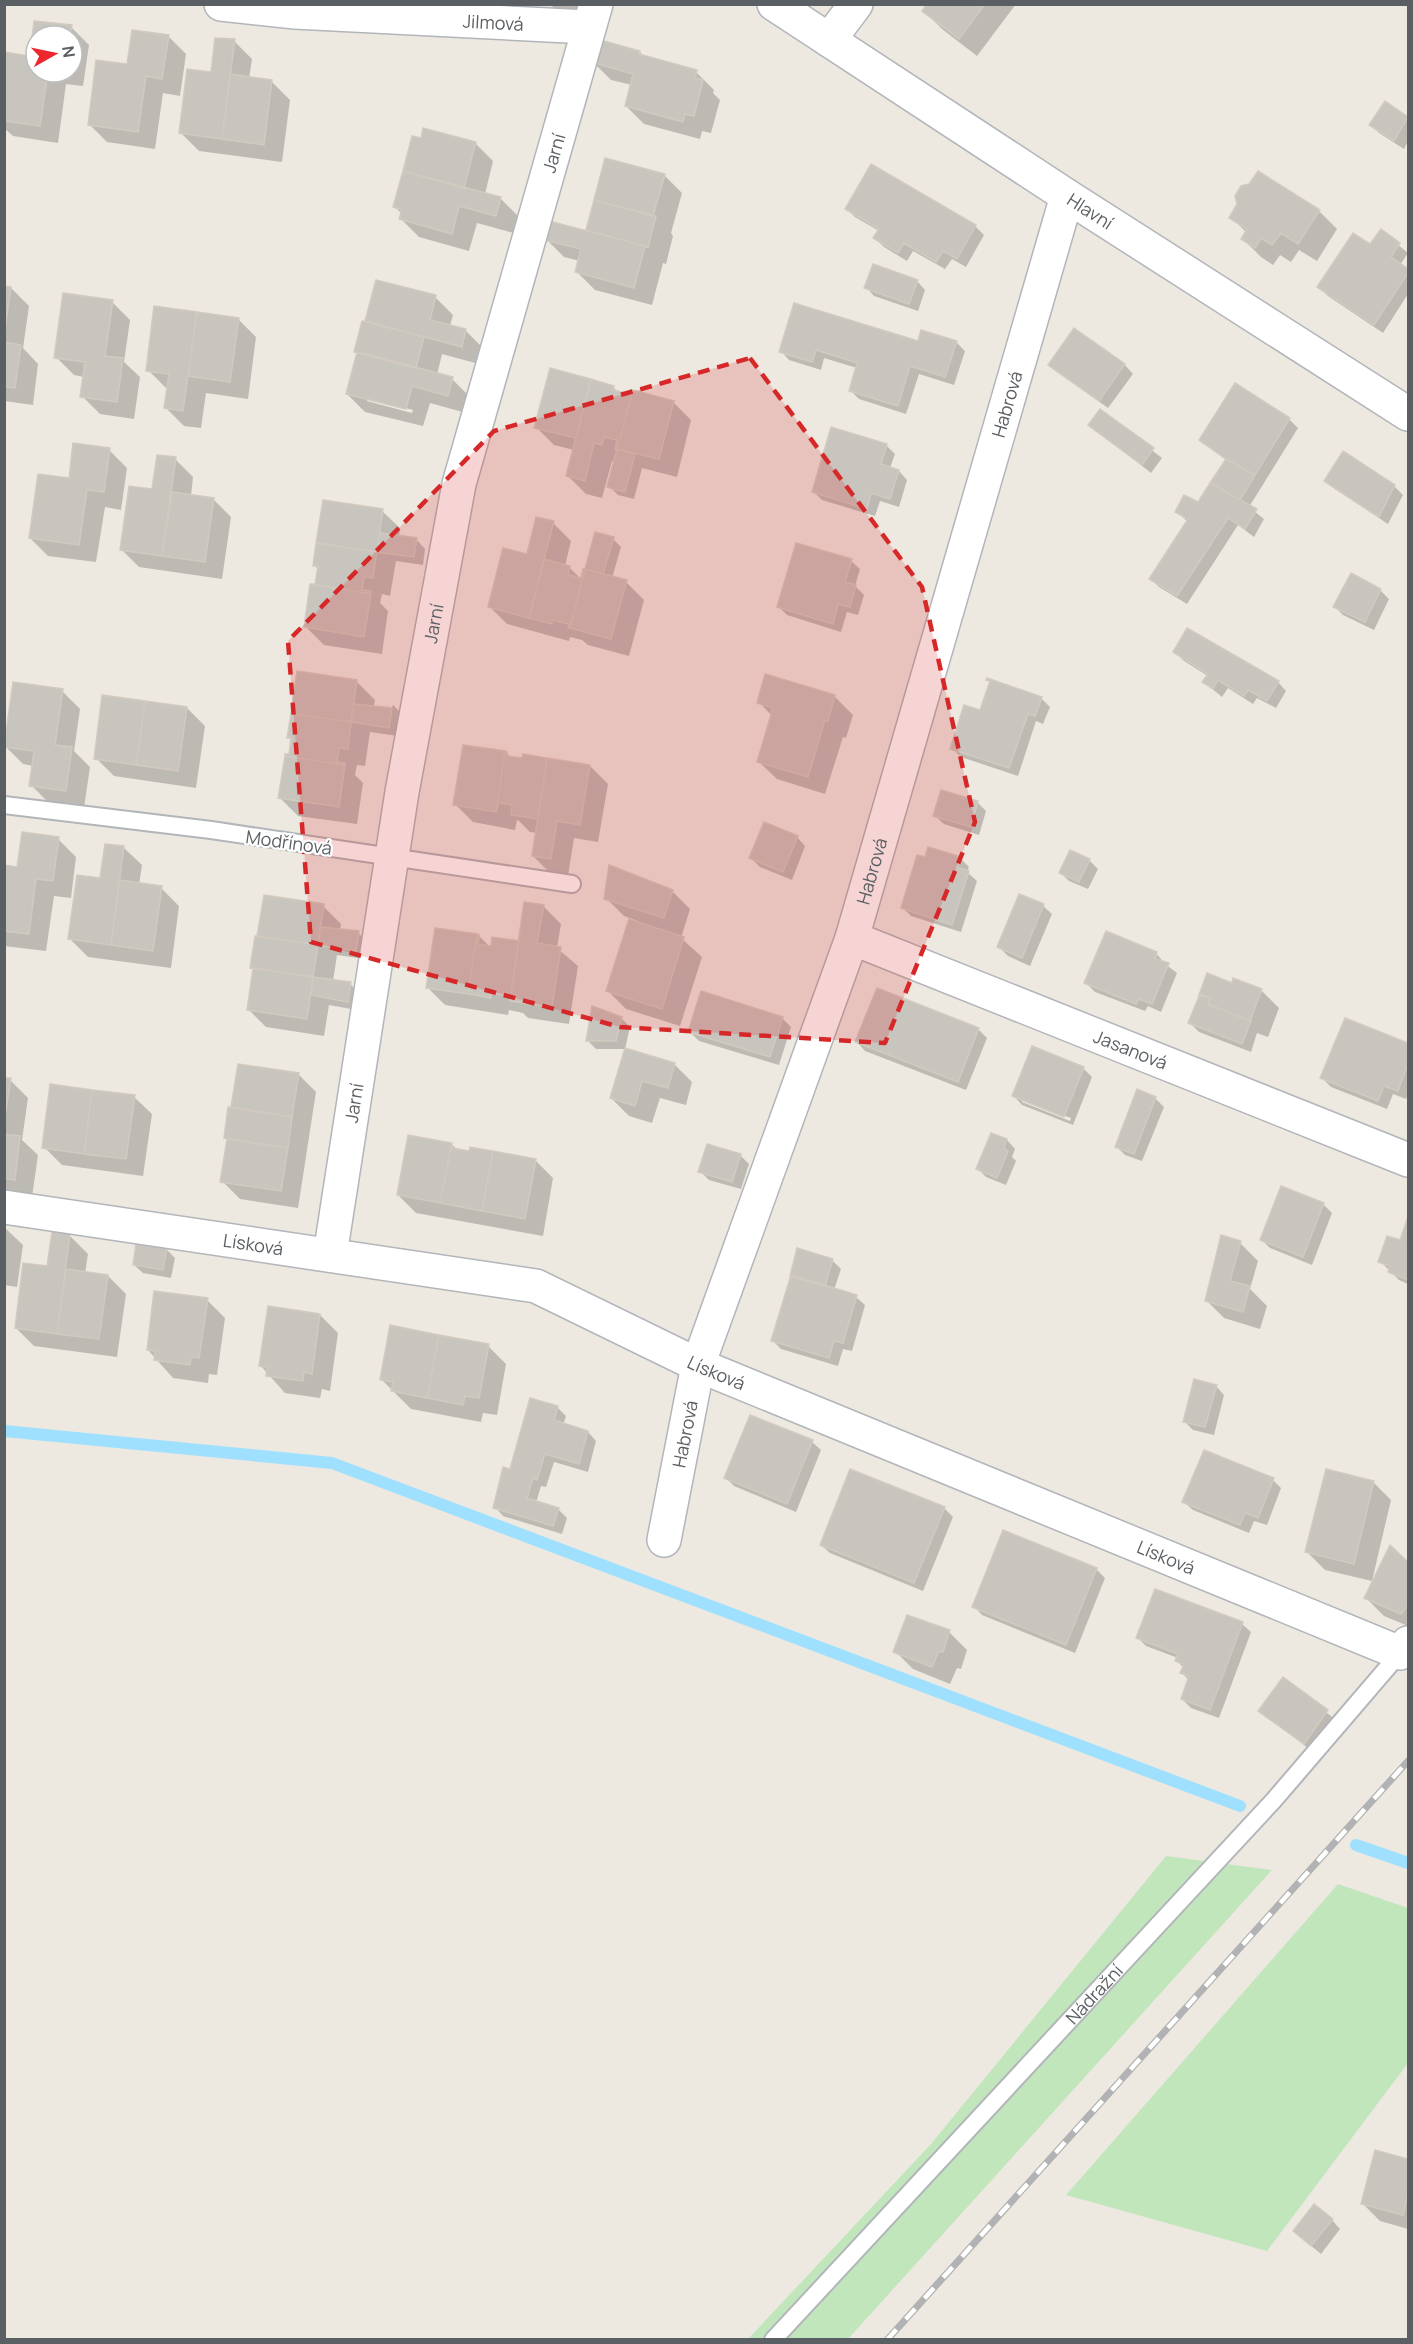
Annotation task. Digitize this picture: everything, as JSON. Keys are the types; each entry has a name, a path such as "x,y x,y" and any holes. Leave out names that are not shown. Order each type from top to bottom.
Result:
{"street":[{"name":"Jilmová","path":"221,4 295,12 592,16"},
{"name":"Hlavní","path":"774,4 1066,196 1408,414"},
{"path":"829,40 856,4"},
{"name":"Jarní","path":"330,1255 391,857 459,484 592,16"},
{"name":"Habrová","path":"664,1540 698,1365 852,938 1066,196"},
{"name":"Jasanová","path":"852,938 1408,1160"},
{"name":"Lísková","path":"4,1207 536,1286 698,1365 1404,1648"}],"lane":[{"name":"Modřínová","path":"4,805 211,830 572,884"},
{"name":"Nádražní","path":"773,2340 1274,1800 1404,1648"}],"highlighted area":[{"path":"750,358 922,587 975,822 885,1043 620,1027 311,942 288,641 494,431"}],"green space":[{"path":"1166,1856 1272,1870 848,2339 747,2340 931,2144"},
{"path":"1338,1884 1408,1908 1408,2063 1267,2251 1066,2195"}],"building":[{"path":"927,4 985,4 959,39 922,11"},
{"path":"34,21 62,24 34,24"},
{"path":"132,30 169,35 162,79 146,76 138,132 88,125 96,60 127,64"},
{"path":"215,38 235,39 222,139 179,133 187,69 211,72"},
{"path":"597,39 640,51 639,54 697,70 695,78 703,80 694,116 685,114 683,122 625,106 633,74 591,62"},
{"path":"4,52 24,55 24,84 46,84 40,126 4,121"},
{"path":"230,74 272,80 264,145 222,139"},
{"path":"1385,101 1408,117 1394,141 1369,125"},
{"path":"423,128 476,142 464,188 403,171 412,136 421,138"},
{"path":"605,158 665,174 653,216 594,200"},
{"path":"871,164 976,225 957,259 943,251 936,262 904,243 898,253 873,238 879,229 845,209"},
{"path":"403,171 501,197 496,216 459,206 452,234 399,219 402,210 393,207"},
{"path":"1258,171 1320,210 1298,244 1281,233 1272,245 1261,238 1255,248 1241,239 1247,229 1229,218 1237,204 1235,196 1241,186 1249,184"},
{"path":"594,200 656,216 648,247 586,230"},
{"path":"549,221 645,246 634,288 575,272 581,249 544,240"},
{"path":"1381,229 1400,243 1391,257 1408,269 1408,273 1374,325 1317,287 1353,233 1370,244"},
{"path":"873,264 918,280 909,304 864,288"},
{"path":"376,280 436,295 430,320 466,329 462,347 365,321"},
{"path":"4,286 11,287 4,336"},
{"path":"63,293 113,300 105,356 123,358 117,402 80,397 85,362 54,358"},
{"path":"794,303 918,341 921,330 957,341 945,377 910,366 898,406 849,391 857,363 816,350 812,362 779,352"},
{"path":"154,306 197,312 183,411 164,408 169,374 146,371"},
{"path":"197,312 239,318 230,382 188,376"},
{"path":"362,321 424,337 416,368 354,352"},
{"path":"1074,328 1125,364 1099,401 1048,365"},
{"path":"4,342 21,345 15,388 4,387"},
{"path":"357,352 453,377 448,396 412,386 406,409 346,394"},
{"path":"550,368 591,379 576,438 534,428"},
{"path":"591,379 614,386 613,390 629,394 630,390 633,390 617,449 615,449 617,440 604,437 602,445 594,443 585,481 566,476"},
{"path":"1235,383 1290,418 1255,475 1226,459 1199,440"},
{"path":"633,390 674,401 659,459 617,449"},
{"path":"1100,409 1154,448 1142,465 1088,425"},
{"path":"831,427 887,444 881,464 899,470 890,499 871,493 867,509 812,492"},
{"path":"73,443 110,448 104,492 87,490 79,545 29,538 38,474 69,478"},
{"path":"617,449 635,454 625,492 607,487"},
{"path":"1343,451 1395,485 1379,517 1324,481"},
{"path":"157,455 176,457 162,556 120,550 129,486 152,489"},
{"path":"1226,459 1255,475 1240,500 1210,483"},
{"path":"1210,483 1257,509 1245,529 1228,518 1177,596 1149,579 1188,519 1175,512 1184,495 1198,502"},
{"path":"172,492 214,498 205,562 162,556"},
{"path":"323,500 383,509 377,552 316,543"},
{"path":"536,517 554,521 529,618 488,607 503,548 527,554"},
{"path":"595,532 614,537 603,574 585,569"},
{"path":"380,533 417,538 414,557 377,552"},
{"path":"316,543 377,552 373,578 364,577 362,590 371,591 371,594 310,584 315,584 318,566 313,566"},
{"path":"796,543 852,559 845,582 856,585 850,607 838,604 833,624 777,607"},
{"path":"544,559 570,566 568,575 581,578 583,569 585,569 570,628 568,628 569,624 552,620 552,624 529,618"},
{"path":"585,569 627,580 611,639 570,628"},
{"path":"1351,573 1381,589 1365,622 1333,607"},
{"path":"310,584 371,594 364,637 304,627"},
{"path":"1187,628 1279,681 1267,701 1248,690 1244,696 1218,680 1213,689 1202,682 1208,674 1173,652"},
{"path":"297,671 357,680 351,722 291,714"},
{"path":"765,674 835,695 808,777 757,762 773,708 757,703"},
{"path":"987,678 1042,697 1035,716 1028,714 1009,768 950,749 964,705 980,710 990,681 986,680"},
{"path":"13,682 63,689 55,745 72,747 66,791 29,786 34,751 4,747"},
{"path":"102,695 145,701 136,765 94,759"},
{"path":"145,701 187,707 178,771 136,765"},
{"path":"354,704 392,708 389,728 351,722"},
{"path":"291,714 351,722 348,749 339,748 337,762 345,763 345,765 285,756 289,754 291,738 287,738"},
{"path":"463,745 505,751 496,812 453,805"},
{"path":"505,751 507,756 522,758 523,754 547,758 538,819 511,815 512,805 499,803 496,812"},
{"path":"285,756 345,765 339,807 278,798"},
{"path":"547,758 590,765 580,825 557,821 551,859 532,856"},
{"path":"941,790 978,801 971,827 933,816"},
{"path":"764,822 798,836 783,872 749,858"},
{"path":"22,832 59,837 53,881 36,879 29,934 4,931 4,865 17,867"},
{"path":"105,844 124,846 111,945 68,939 77,875 100,878"},
{"path":"928,847 961,857 957,867 969,871 952,925 901,908 917,855 925,857"},
{"path":"1070,850 1090,859 1079,882 1059,873"},
{"path":"609,865 673,890 664,918 604,899"},
{"path":"119,880 162,886 153,951 111,945"},
{"path":"1019,894 1044,904 1022,958 997,947"},
{"path":"264,895 324,904 318,945 257,936"},
{"path":"524,902 544,905 537,943 561,947 552,1007 510,1001"},
{"path":"629,919 684,937 662,1009 606,991"},
{"path":"321,927 359,931 356,951 318,945"},
{"path":"435,928 477,934 468,994 426,988"},
{"path":"1106,931 1157,952 1155,959 1169,963 1152,1004 1139,999 1136,1004 1084,983"},
{"path":"477,934 479,935 478,944 491,946 492,937 519,941 510,1001 509,996 491,993 491,998 468,994"},
{"path":"255,936 318,945 313,977 250,968"},
{"path":"253,968 313,977 307,1019 247,1010"},
{"path":"1207,973 1232,983 1233,978 1262,989 1250,1021 1208,1004 1210,998 1199,995"},
{"path":"313,977 351,982 348,1002 311,995"},
{"path":"877,988 979,1028 958,1082 855,1042"},
{"path":"701,991 783,1017 770,1057 688,1032"},
{"path":"1200,994 1210,998 1208,1004 1251,1021 1242,1044 1188,1023"},
{"path":"592,1006 622,1017 616,1041 586,1041"},
{"path":"1345,1018 1408,1043 1408,1064 1398,1091 1384,1086 1378,1101 1320,1078"},
{"path":"1032,1046 1084,1067 1064,1117 1012,1096"},
{"path":"625,1048 675,1063 668,1088 642,1081 635,1106 610,1098"},
{"path":"238,1064 299,1073 292,1117 231,1107"},
{"path":"4,1078 11,1078 4,1122"},
{"path":"50,1084 92,1090 84,1154 42,1148"},
{"path":"1137,1089 1156,1097 1134,1154 1115,1147"},
{"path":"92,1090 135,1095 126,1159 84,1154"},
{"path":"228,1107 292,1117 288,1148 224,1138"},
{"path":"991,1133 1007,1139 1004,1148 1008,1151 997,1178 976,1169"},
{"path":"4,1134 20,1136 15,1180 4,1178"},
{"path":"408,1135 452,1143 440,1203 397,1195"},
{"path":"227,1139 288,1148 281,1191 220,1182"},
{"path":"452,1143 452,1148 469,1151 470,1147 493,1151 482,1211 440,1203"},
{"path":"707,1144 741,1154 732,1182 698,1172"},
{"path":"493,1151 536,1159 525,1219 482,1211"},
{"path":"1281,1186 1324,1203 1303,1257 1260,1240"},
{"path":"1408,1217 1408,1280 1388,1272 1390,1266 1378,1262 1387,1236 1400,1240"},
{"path":"52,1232 70,1234 57,1334 15,1328 23,1263 47,1266"},
{"path":"1221,1235 1241,1241 1230,1281 1250,1286 1243,1312 1205,1301"},
{"path":"136,1244 167,1248 163,1270 133,1265"},
{"path":"797,1248 833,1259 825,1286 790,1276"},
{"path":"66,1269 108,1275 99,1339 57,1334"},
{"path":"791,1275 857,1295 843,1343 834,1341 829,1358 771,1341"},
{"path":"154,1291 208,1298 199,1358 191,1357 190,1365 154,1360 155,1351 147,1350"},
{"path":"268,1306 320,1314 312,1374 304,1372 303,1381 266,1376 267,1367 259,1366"},
{"path":"390,1325 439,1335 427,1398 391,1391 393,1382 380,1380"},
{"path":"439,1335 489,1344 479,1398 465,1396 463,1405 427,1398"},
{"path":"1194,1379 1217,1385 1205,1427 1183,1422"},
{"path":"530,1398 558,1406 554,1420 588,1431 579,1464 545,1454 537,1480 533,1478 527,1498 559,1508 553,1526 493,1508 503,1467 510,1469"},
{"path":"750,1415 813,1440 787,1504 724,1478"},
{"path":"1204,1450 1274,1478 1258,1518 1245,1513 1240,1525 1182,1502"},
{"path":"850,1469 945,1507 914,1583 820,1545"},
{"path":"1326,1469 1374,1481 1354,1564 1305,1552"},
{"path":"1003,1530 1097,1568 1066,1645 972,1607"},
{"path":"1390,1545 1408,1562 1408,1605 1401,1614 1364,1598"},
{"path":"1155,1589 1243,1622 1210,1710 1181,1699 1189,1676 1180,1673 1184,1664 1175,1661 1178,1654 1136,1638"},
{"path":"907,1615 950,1630 943,1652 939,1651 932,1667 893,1652"},
{"path":"1283,1677 1328,1710 1304,1744 1258,1711"},
{"path":"1375,2150 1408,2159 1408,2193 1403,2215 1361,2204"},
{"path":"1314,2204 1333,2219 1311,2246 1293,2231"}],"waterway":[{"path":"4,1431 332,1463 1240,1806"},
{"path":"1356,1845 1408,1863"}],"railway":[{"path":"887,2340 1408,1761"}]}
